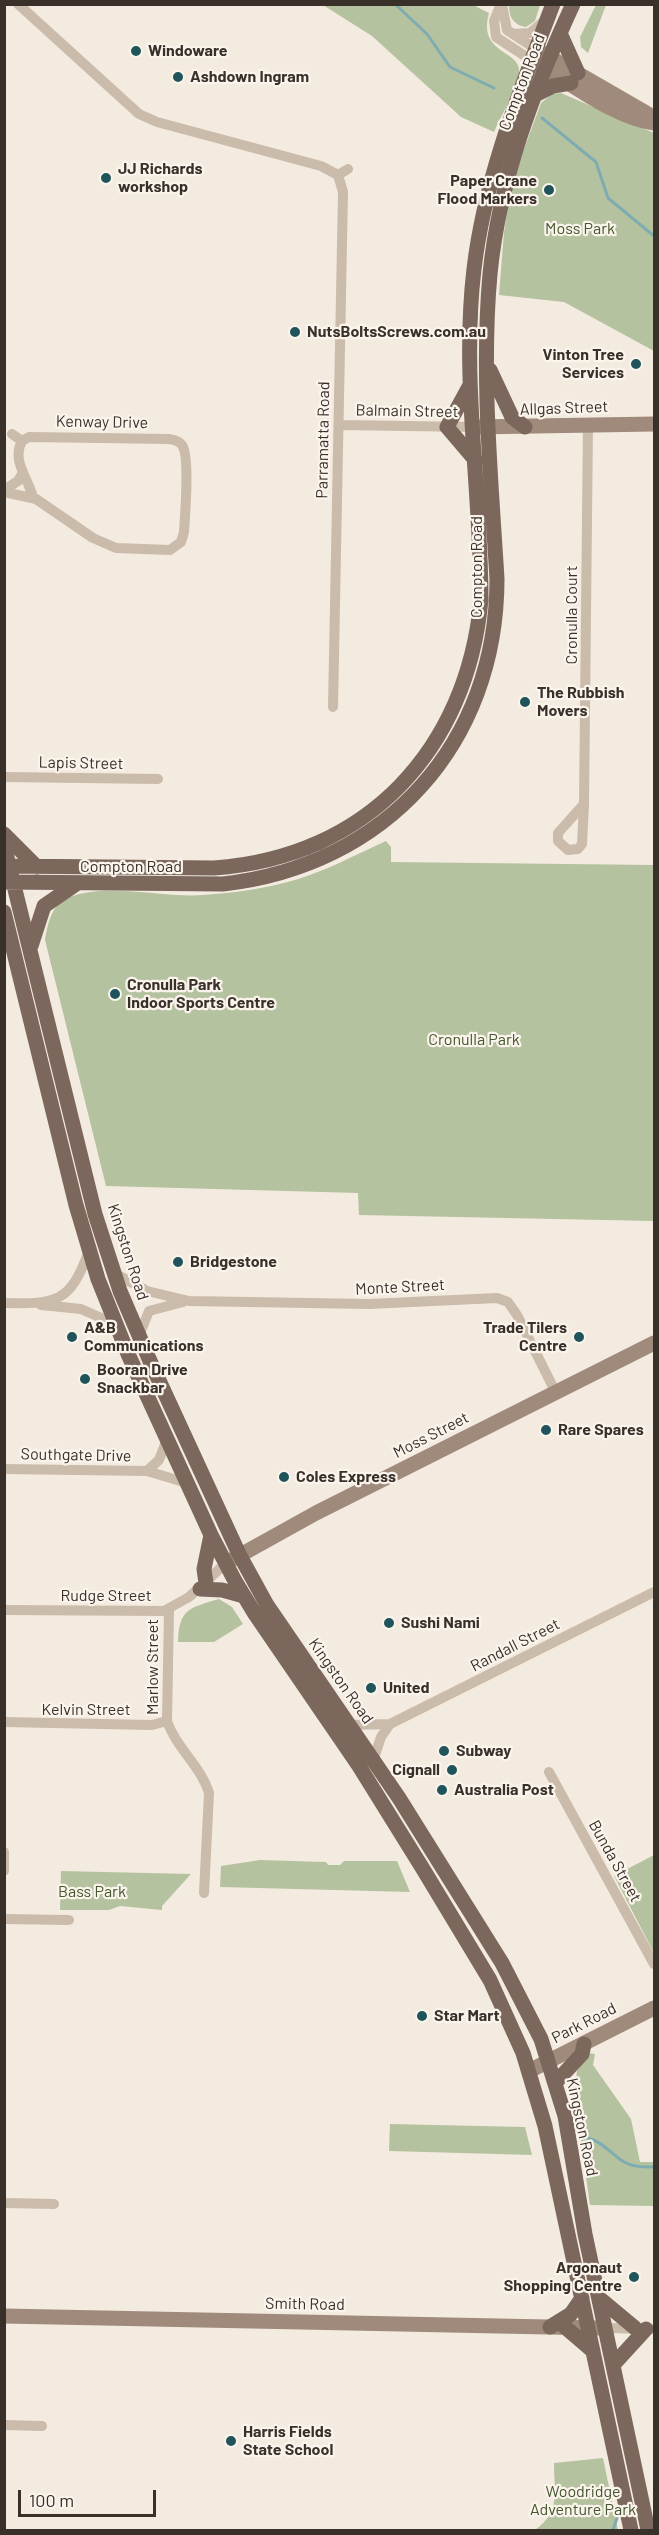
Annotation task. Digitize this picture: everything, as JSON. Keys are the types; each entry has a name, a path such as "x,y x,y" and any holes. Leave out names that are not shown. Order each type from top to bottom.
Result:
{"main road":[{"name":"Compton Road","path":"9,883 223,884 281,874 310,864 353,843 390,817 421,788 457,738 484,679 494,640 497,579 487,362 490,274 501,211 517,148 548,63 573,4"},
{"name":"Compton Road","path":"7,866 206,869 265,862 335,835 366,815 398,788 437,739 458,700 472,659 481,600 471,381 474,271 481,225 505,133 550,11"},
{"path":"537,94 575,78 560,33"},
{"path":"487,362 512,417 525,427"},
{"path":"471,381 447,427 476,461"},
{"path":"4,834 37,867"},
{"name":"Kingston Road","path":"4,845 9,883 31,946 95,1214 114,1273 139,1337 239,1554 282,1629 374,1758 502,1963 535,2026 549,2061 556,2082 648,2530"},
{"path":"31,946 44,906 76,884"},
{"name":"Kingston Road","path":"4,912 90,1251 116,1324 187,1483 211,1535 244,1596 370,1782 480,1962 509,2018 529,2071 545,2126 631,2530"},
{"path":"211,1535 203,1586 244,1596"},
{"path":"556,2082 582,2054 584,2044"},
{"path":"582,2298 571,2314 557,2327 593,2351"},
{"path":"599,2298 645,2329 614,2364"}],"street":[{"path":"18,4 139,114 157,122 321,166 338,175 348,169"},
{"path":"501,4 504,22 510,33 533,55"},
{"path":"501,4 494,18 496,38 533,55 654,121"},
{"path":"510,33 528,34 550,11"},
{"name":"Parramatta Road","path":"333,707 343,192 338,175"},
{"name":"Allgas Street","path":"474,427 654,424"},
{"name":"Balmain Street","path":"339,425 474,427"},
{"name":"Cronulla Court","path":"584,804 588,425"},
{"path":"12,434 22,441 18,453 22,474 33,498"},
{"name":"Kenway Drive","path":"4,491 33,498 109,546 125,550 181,548 184,524 183,442 162,439 51,436 29,437 22,441"},
{"name":"Kenway Drive","path":"4,491 18,481 22,474"},
{"name":"Lapis Street","path":"4,777 158,779"},
{"path":"37,1304 57,1298 72,1288 82,1274 90,1251"},
{"name":"Monte Street","path":"114,1273 147,1291 189,1300 369,1304 497,1298 508,1302 517,1315 556,1393"},
{"name":"Monte Street","path":"139,1337 149,1311 189,1300"},
{"path":"4,1303 81,1309 116,1324"},
{"name":"Moss Street","path":"226,1563 239,1554 654,1343"},
{"name":"Southgate Drive","path":"147,1471 159,1460 167,1439"},
{"name":"Southgate Drive","path":"4,1469 147,1471 187,1483"},
{"name":"Rudge Street","path":"4,1610 146,1612 169,1610 203,1586 226,1563"},
{"name":"Randall Street","path":"350,1725 390,1724 654,1592"},
{"name":"Marlow Street","path":"169,1610 167,1721 171,1732 205,1780 209,1793 204,1893"},
{"name":"Kelvin Street","path":"4,1722 152,1725 167,1721"},
{"path":"374,1758 381,1737 390,1724"},
{"name":"Bunda Street","path":"549,1772 654,1964"},
{"path":"4,1852 4,1871"},
{"path":"4,1919 69,1920"},
{"name":"Park Road","path":"529,2071 654,2008"},
{"path":"4,2202 54,2204"},
{"name":"Smith Road","path":"4,2316 605,2328"},
{"path":"605,2328 645,2329"},
{"path":"4,2425 42,2426"}],"green space":[{"path":"509,4 540,5 535,21 526,27 518,24 513,20"},
{"path":"323,5 473,5 489,13 487,27 489,37 494,45 514,60 519,74 512,96 494,132 461,117 372,36"},
{"path":"596,5 606,5 588,53 581,47 580,37"},
{"name":"Moss Park","path":"561,93 654,133 654,351 564,302 499,295 504,232 513,179 541,103 552,94"},
{"name":"Cronulla Park","path":"386,841 391,847 391,862 654,865 653,1221 359,1215 358,1193 106,1186 45,940 49,922 58,905 67,898 99,891 203,895 263,887 309,875"},
{"path":"219,1599 232,1607 243,1624 214,1642 178,1642 184,1616 193,1608"},
{"path":"654,1855 654,1953 614,1876"},
{"path":"260,1860 326,1862 328,1865 340,1865 344,1861 397,1861 410,1892 220,1887 221,1866"},
{"name":"Bass Park","path":"61,1871 191,1874 162,1906 162,1910 120,1906 109,1910 60,1910"},
{"path":"588,2053 595,2054 593,2065 631,2119 640,2162 654,2162 654,2206 590,2205 574,2094 577,2071"},
{"path":"390,2124 525,2127 532,2155 389,2151"},
{"name":"Woodridge Adventure Park","path":"603,2458 618,2530 535,2530 549,2516 552,2508 555,2492 554,2463"}],"waterway":[{"path":"395,4 427,34 450,67 494,88"},
{"path":"542,118 596,162 608,198 654,236"},
{"path":"579,2137 592,2139 629,2164 654,2167"},
{"path":"613,2530 617,2518"}],"place":[{"name":"Windoware","path":"136,51"},
{"name":"Ashdown Ingram","path":"178,77"},
{"name":"JJ Richards workshop","path":"106,178"},
{"name":"Paper Crane Flood Markers","path":"549,190"},
{"name":"NutsBoltsScrews.com.au","path":"295,332"},
{"name":"Vinton Tree Services","path":"636,364"},
{"name":"The Rubbish Movers","path":"525,702"},
{"name":"Cronulla Park Indoor Sports Centre","path":"115,994"},
{"name":"Bridgestone","path":"178,1262"},
{"name":"A&B Communications","path":"72,1337"},
{"name":"Trade Tilers Centre","path":"579,1337"},
{"name":"Booran Drive Snackbar","path":"85,1379"},
{"name":"Rare Spares","path":"546,1430"},
{"name":"Coles Express","path":"284,1477"},
{"name":"Sushi Nami","path":"389,1623"},
{"name":"United","path":"371,1688"},
{"name":"Subway","path":"444,1751"},
{"name":"Cignall","path":"452,1770"},
{"name":"Australia Post","path":"442,1790"},
{"name":"Star Mart","path":"422,2016"},
{"name":"Argonaut Shopping Centre","path":"634,2277"},
{"name":"Harris Fields State School","path":"231,2441"}]}
